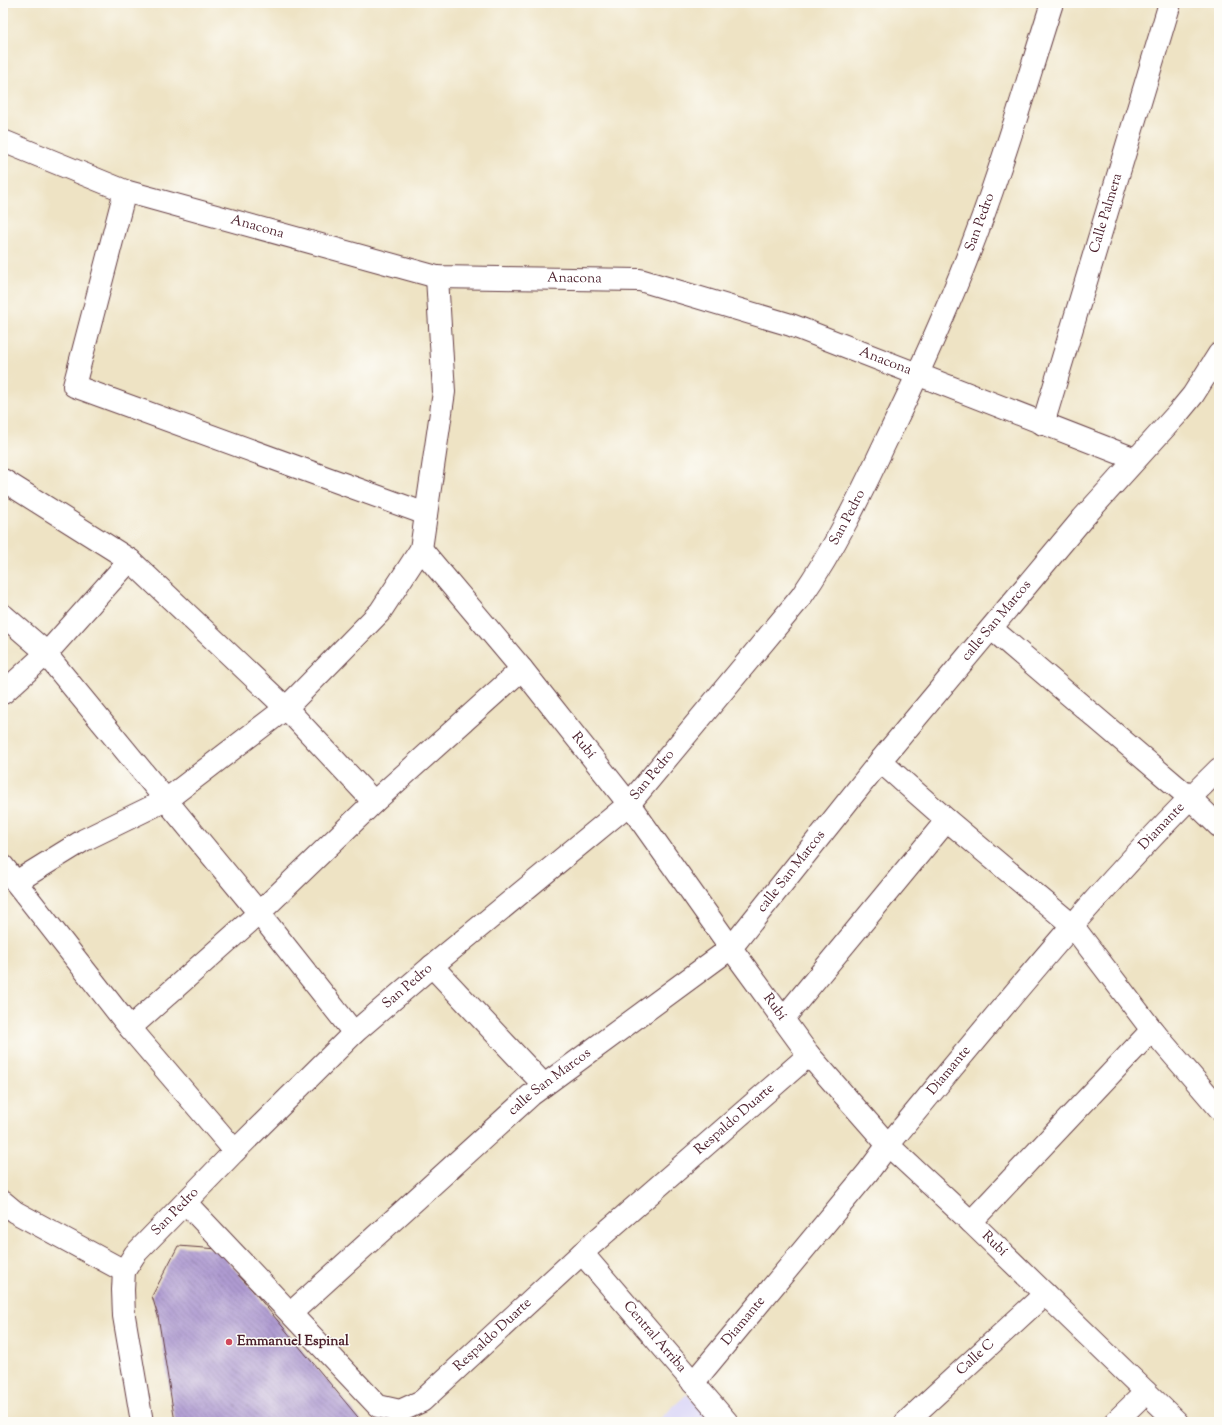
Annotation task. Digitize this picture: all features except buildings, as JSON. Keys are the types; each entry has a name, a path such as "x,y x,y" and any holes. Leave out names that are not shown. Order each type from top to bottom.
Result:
{"street":[{"name":"San Pedro","path":"124,1271 135,1254 235,1151 354,1033 432,966 629,804 801,597 824,564 844,529 918,376 960,273 999,171 1052,3"},
{"name":"Calle Palmera","path":"1043,424 1170,3"},
{"name":"Anacona","path":"3,141 125,191 437,277 640,280 791,325 918,376 1136,459"},
{"path":"125,191 74,386 426,514"},
{"path":"235,1151 130,1028 10,874 166,800 286,708 380,612 421,549 444,392 437,277"},
{"name":"calle San Marcos","path":"290,1314 544,1085 731,948 880,761 1136,459 1193,395 1219,354"},
{"path":"3,480 130,560 286,708 374,802"},
{"name":"Rubí","path":"421,549 522,669 629,804 809,1055 888,1145 971,1222 1177,1422"},
{"path":"3,693 46,654 130,560"},
{"path":"3,615 46,654 259,913 354,1033"},
{"path":"992,629 1190,798 1219,826"},
{"path":"130,1028 259,913 374,802 522,669"},
{"path":"880,761 947,820 1072,925 1152,1030 1219,1108"},
{"name":"Diamante","path":"693,1383 868,1172 888,1145 1072,925 1190,798 1219,769"},
{"path":"783,1019 947,820"},
{"path":"432,966 544,1085"},
{"path":"971,1222 1152,1030"},
{"name":"Respaldo Duarte","path":"186,1203 378,1406 400,1411 422,1401 582,1253 809,1055"},
{"path":"3,1202 15,1212 124,1271 124,1316 142,1422"},
{"name":"Central Arriba","path":"582,1253 727,1422"},
{"name":"Calle C","path":"906,1422 1045,1294"},
{"path":"1115,1422 1146,1392"}],"shaded area":[{"path":"687,1394 713,1422 656,1422"}],"place":[{"name":"Emmanuel Espinal","path":"229,1342"}]}
